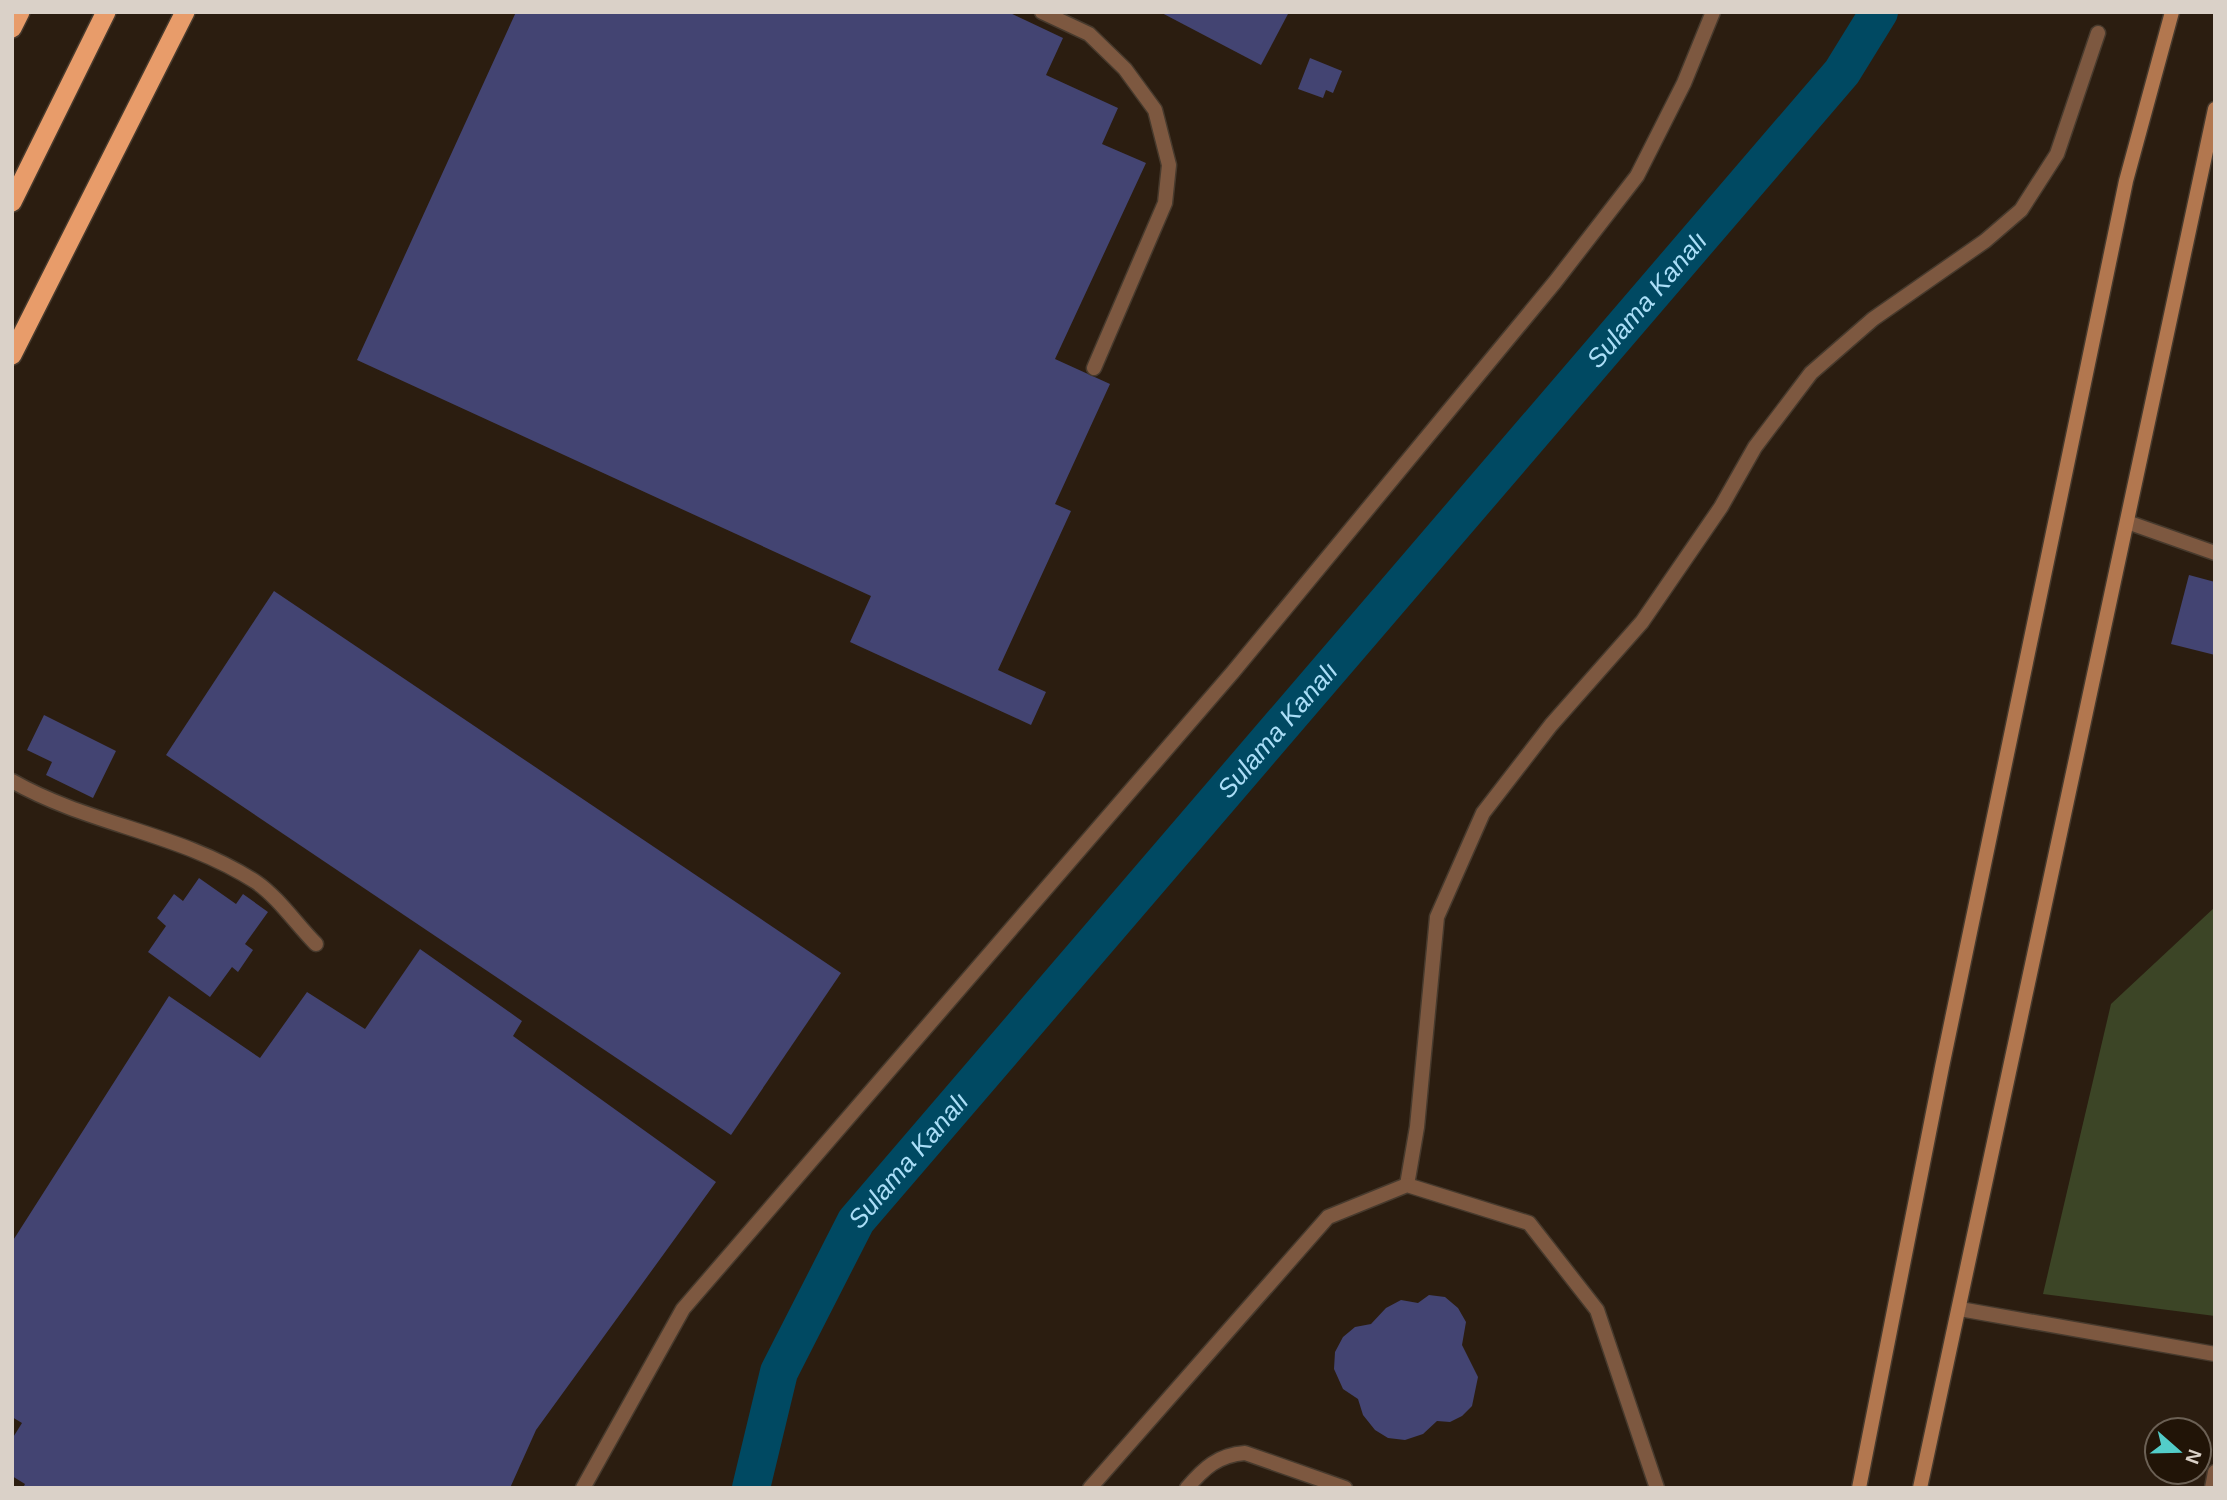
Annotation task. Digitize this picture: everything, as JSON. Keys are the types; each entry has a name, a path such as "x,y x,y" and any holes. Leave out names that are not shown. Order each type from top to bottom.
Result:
{"highway":[{"path":"12,28 20,12"},
{"path":"12,202 106,12"},
{"path":"12,355 185,12"}],"main road":[{"path":"1858,1488 1942,1066 2126,181 2172,12"},
{"path":"1920,1488 2214,117"}],"street":[{"path":"1042,12 1090,34 1125,69 1155,110 1169,165 1164,203 1094,368"},
{"path":"583,1488 683,1309 1233,672 1555,282 1637,176 1679,94 1713,12"},
{"path":"1407,1185 1417,1127 1437,917 1483,813 1551,725 1642,622 1721,508 1755,447 1811,373 1873,319 1985,241 2021,210 2057,154 2098,33"},
{"path":"2127,522 2215,553"},
{"path":"12,781 92,817 168,839 257,883 316,944"},
{"path":"1090,1488 1328,1217 1407,1185 1529,1223 1597,1310 1657,1488"},
{"path":"1960,1308 2215,1354"},
{"path":"1186,1488 1215,1460 1228,1454 1245,1453 1345,1488"},
{"path":"2212,1488 2215,1472"}],"green space":[{"path":"2215,907 2215,1316 2043,1294 2111,1004"}],"building":[{"path":"516,12 1008,12 1063,38 1046,75 1118,108 1102,144 1146,163 1055,359 1110,384 1055,504 1071,511 998,670 1046,692 1031,725 850,642 871,596 357,360"},
{"path":"1160,12 1289,12 1261,65"},
{"path":"1310,58 1342,71 1333,93 1326,90 1323,98 1298,89"},
{"path":"2189,575 2215,582 2215,655 2171,644"},
{"path":"274,591 841,973 731,1135 166,755"},
{"path":"44,715 116,751 93,798 46,775 52,762 27,750"},
{"path":"199,878 236,904 243,894 268,912 245,944 253,950 238,972 232,967 210,997 148,952 166,926 157,918 174,894 183,901"},
{"path":"420,949 522,1021 513,1036 716,1182 536,1430 510,1488 23,1488 25,1484 12,1476 12,1439 22,1423 12,1417 12,1242 169,996 260,1058 307,992 365,1029"},
{"path":"1429,1295 1445,1297 1458,1308 1466,1322 1462,1345 1478,1377 1472,1406 1462,1416 1450,1422 1437,1421 1423,1434 1405,1440 1388,1438 1375,1430 1363,1415 1358,1399 1343,1389 1334,1369 1335,1352 1343,1337 1355,1327 1371,1324 1386,1308 1401,1300 1418,1303"}],"waterway":[{"name":"Sulama Kanalı","path":"751,1488 779,1372 856,1221 1842,72 1879,12"}]}
